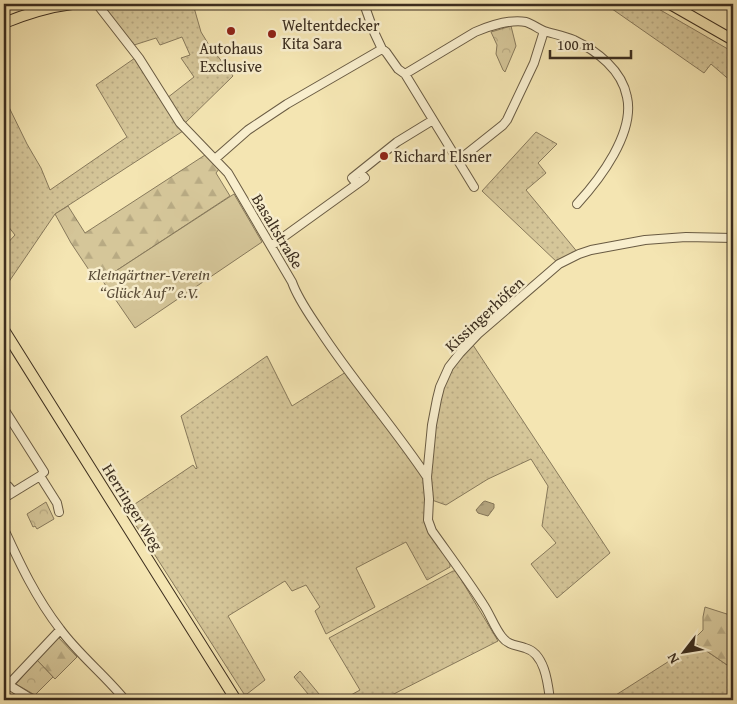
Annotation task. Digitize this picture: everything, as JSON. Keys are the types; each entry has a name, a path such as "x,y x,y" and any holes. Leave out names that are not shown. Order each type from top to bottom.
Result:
{"main road":[{"path":"5,22 53,6 72,4"},
{"path":"670,4 733,40"},
{"name":"Herringer Weg","path":"4,330 236,700"}],"street":[{"name":"Basaltstraße","path":"97,4 139,58 180,123 228,173 296,292 325,338 427,478"},
{"path":"364,4 382,49 398,69 405,74 474,186"},
{"path":"405,74 475,32 487,27 512,22 526,22 544,31 573,40 599,54 617,74 623,84 627,96 628,111 626,124 613,156 603,173 577,204"},
{"path":"459,160 507,120 534,62 544,31"},
{"path":"215,159 248,130 287,104 382,49"},
{"path":"271,246 357,184 352,178 397,142 434,120"},
{"name":"Kissingerhöfen","path":"550,700 550,687 539,658 528,648 510,644 500,636 484,605 432,531 428,520 428,460 435,407 440,387 449,367 478,334 559,264 591,250 639,241 686,237 733,238"},
{"path":"4,409 44,472 4,498"},
{"path":"40,476 58,503 59,512"},
{"path":"4,488 8,486 13,492"},
{"path":"4,529 31,585 60,630 125,700"},
{"path":"6,683 26,667 60,630"},
{"path":"6,683 33,700"}],"green space":[{"path":"157,4 193,4 201,32 233,76 184,124 167,98 194,77 181,58 190,55 182,37 160,45 156,38 131,46 104,10"},
{"path":"605,4 650,4 733,52 733,83 711,64 704,73"},
{"path":"511,26 516,46 505,72 496,54 497,45 491,32"},
{"path":"135,58 183,131 55,214 4,289 4,247 15,235 4,221 4,97 41,168 50,190 127,137 96,85"},
{"path":"536,132 557,144 538,163 546,173 526,190 579,254 559,264 482,191"},
{"path":"205,155 219,169 216,173 230,196 97,282 71,243 55,214 68,206 85,233"},
{"name":"Kleingärtner-Verein “Glück Auf” e.V.","path":"234,194 262,242 135,328 102,280"},
{"path":"471,342 610,553 557,598 531,564 556,543 542,526 548,486 531,459 488,479 446,505 429,499 427,477 440,387"},
{"path":"267,356 292,406 346,372 424,478 426,498 425,521 428,531 450,561 450,567 427,580 406,542 356,568 375,607 326,634 315,611 320,607 306,585 292,591 285,581 228,616 265,680 247,694 244,694 126,510 193,465 197,468 181,416"},
{"path":"46,502 54,519 37,529 35,526 33,527 27,514"},
{"path":"456,571 498,641 382,700 342,700 360,690 329,638"},
{"path":"705,607 733,616 733,669 692,641 703,630"},
{"path":"58,637 77,657 55,679 37,660"},
{"path":"696,644 733,669 733,700 608,700"},
{"path":"37,660 53,677 35,695 16,684"},
{"path":"300,671 324,700 313,700 294,677"}],"water":[{"path":"485,501 494,504 494,508 488,516 478,513 476,510"}],"place":[{"name":"Autohaus Exclusive","path":"231,31"},
{"name":"Weltentdecker Kita Sara","path":"272,34"},
{"name":"Richard Elsner","path":"384,156"}]}
